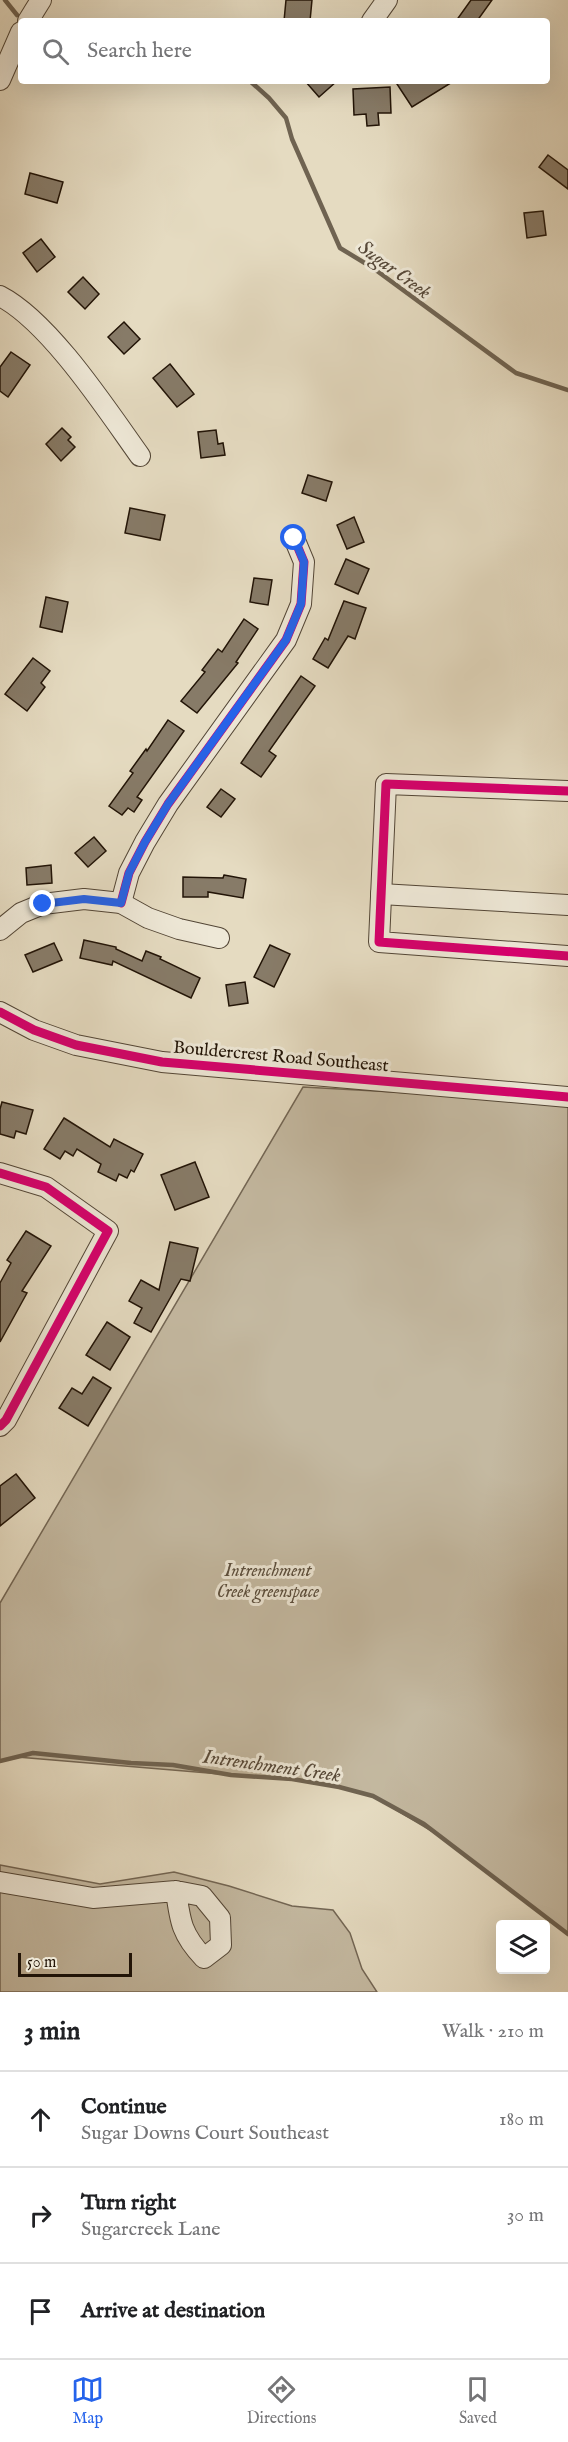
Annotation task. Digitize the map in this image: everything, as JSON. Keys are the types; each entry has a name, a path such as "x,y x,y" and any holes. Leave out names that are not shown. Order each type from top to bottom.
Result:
{"street":[{"path":"30,18 41,0"},
{"path":"374,18 387,0"},
{"path":"0,80 18,39"},
{"path":"0,296 34,322 61,351 140,456"},
{"path":"121,903 129,873 168,804 286,640 301,604 303,583 304,562 294,538"},
{"path":"568,791 386,784 380,942 568,956"},
{"path":"381,894 568,905"},
{"path":"0,930 21,913 43,904 84,899 121,903 148,918 179,929 219,938"},
{"name":"Bouldercrest Road Southeast","path":"0,1012 34,1030 76,1045 162,1062 568,1097"},
{"path":"0,1173 46,1187 108,1231 6,1420 0,1426"},
{"path":"0,1881 93,1898 176,1891"}],"green space":[{"name":"Intrenchment Creek greenspace","path":"303,1087 483,1097 568,1105 568,1934 440,1836 373,1796 339,1786 305,1781 17,1757 0,1761 0,1603"},
{"path":"0,1865 100,1884 174,1872 292,1906 333,1910 350,1933 362,1969 377,1992 0,1992"}],"building":[{"path":"286,0 312,0 310,18 284,18"},
{"path":"471,0 492,0 479,18 458,18"},
{"path":"308,84 334,84 319,97"},
{"path":"397,84 449,84 412,107"},
{"path":"390,87 391,113 378,113 379,125 367,126 366,114 354,115 353,89"},
{"path":"548,155 568,170 568,189 539,167"},
{"path":"30,173 63,182 57,203 25,194"},
{"path":"543,211 546,235 527,238 524,213"},
{"path":"41,239 55,257 37,272 23,253"},
{"path":"83,277 99,294 85,309 68,292"},
{"path":"124,322 140,339 124,354 108,337"},
{"path":"11,352 30,365 8,397 0,391 0,367"},
{"path":"170,364 194,394 177,407 153,378"},
{"path":"62,428 71,437 68,440 75,447 61,461 46,444"},
{"path":"216,430 218,444 223,443 225,455 201,458 198,432"},
{"path":"308,475 332,482 326,501 302,493"},
{"path":"130,508 165,515 160,540 125,533"},
{"path":"354,517 364,542 347,549 337,525"},
{"path":"346,559 369,569 358,594 335,584"},
{"path":"254,578 272,580 268,605 250,602"},
{"path":"46,597 68,602 62,632 40,627"},
{"path":"344,601 366,608 355,639 348,636 328,668 313,659 325,638 328,640"},
{"path":"244,619 258,629 236,662 238,663 197,713 181,701 205,672 202,670 218,649 222,652"},
{"path":"33,658 50,671 41,683 45,687 27,711 5,694"},
{"path":"301,676 315,686 269,751 276,756 261,777 241,763"},
{"path":"168,720 184,731 137,797 142,800 134,812 128,808 122,815 109,806 133,773 130,771"},
{"path":"221,789 235,799 221,817 207,807"},
{"path":"94,837 106,851 88,867 75,853"},
{"path":"51,865 52,883 27,885 26,868"},
{"path":"224,875 246,879 243,898 208,892 208,897 183,897 183,877 223,878"},
{"path":"84,940 116,947 142,961 146,951 200,978 191,998 113,961 112,965 80,958"},
{"path":"54,943 62,960 33,972 25,955"},
{"path":"270,945 290,954 274,987 254,977"},
{"path":"245,982 248,1003 229,1006 226,985"},
{"path":"2,1102 33,1110 26,1134 16,1131 14,1138 0,1134"},
{"path":"64,1118 110,1147 114,1139 143,1154 134,1172 131,1170 127,1178 119,1174 116,1181 98,1172 101,1164 77,1149 73,1156 65,1151 60,1159 44,1149"},
{"path":"195,1162 209,1197 175,1210 161,1175"},
{"path":"26,1231 51,1246 22,1291 27,1293 0,1342 0,1283 11,1263 7,1260"},
{"path":"170,1242 198,1248 190,1281 181,1279 151,1332 134,1323 142,1308 129,1301 141,1280 159,1290"},
{"path":"107,1322 130,1337 110,1370 86,1355"},
{"path":"93,1377 111,1388 88,1426 59,1408 72,1388 82,1394"},
{"path":"16,1474 35,1498 0,1526 0,1486"}],"waterway":[{"name":"Sugar Creek","path":"5,0 17,15"},
{"name":"Sugar Creek","path":"253,84 286,118 292,139 340,248 373,268 516,373 568,390"},
{"name":"Intrenchment Creek","path":"0,1761 33,1753 173,1765 231,1775 292,1779 339,1787 373,1796 424,1824 568,1934"}],"cycle path":[{"path":"121,903 129,873 168,804 286,640 301,604 304,562 294,538"},
{"path":"568,791 386,784 379,942 568,956"},
{"path":"0,1012 34,1030 76,1045 162,1062 568,1097"},
{"path":"0,1173 46,1187 108,1231 6,1420 0,1426"}],"route":[{"path":"43,904 84,899 121,903 129,873 168,804 286,640 301,604 304,562 294,538"}]}
